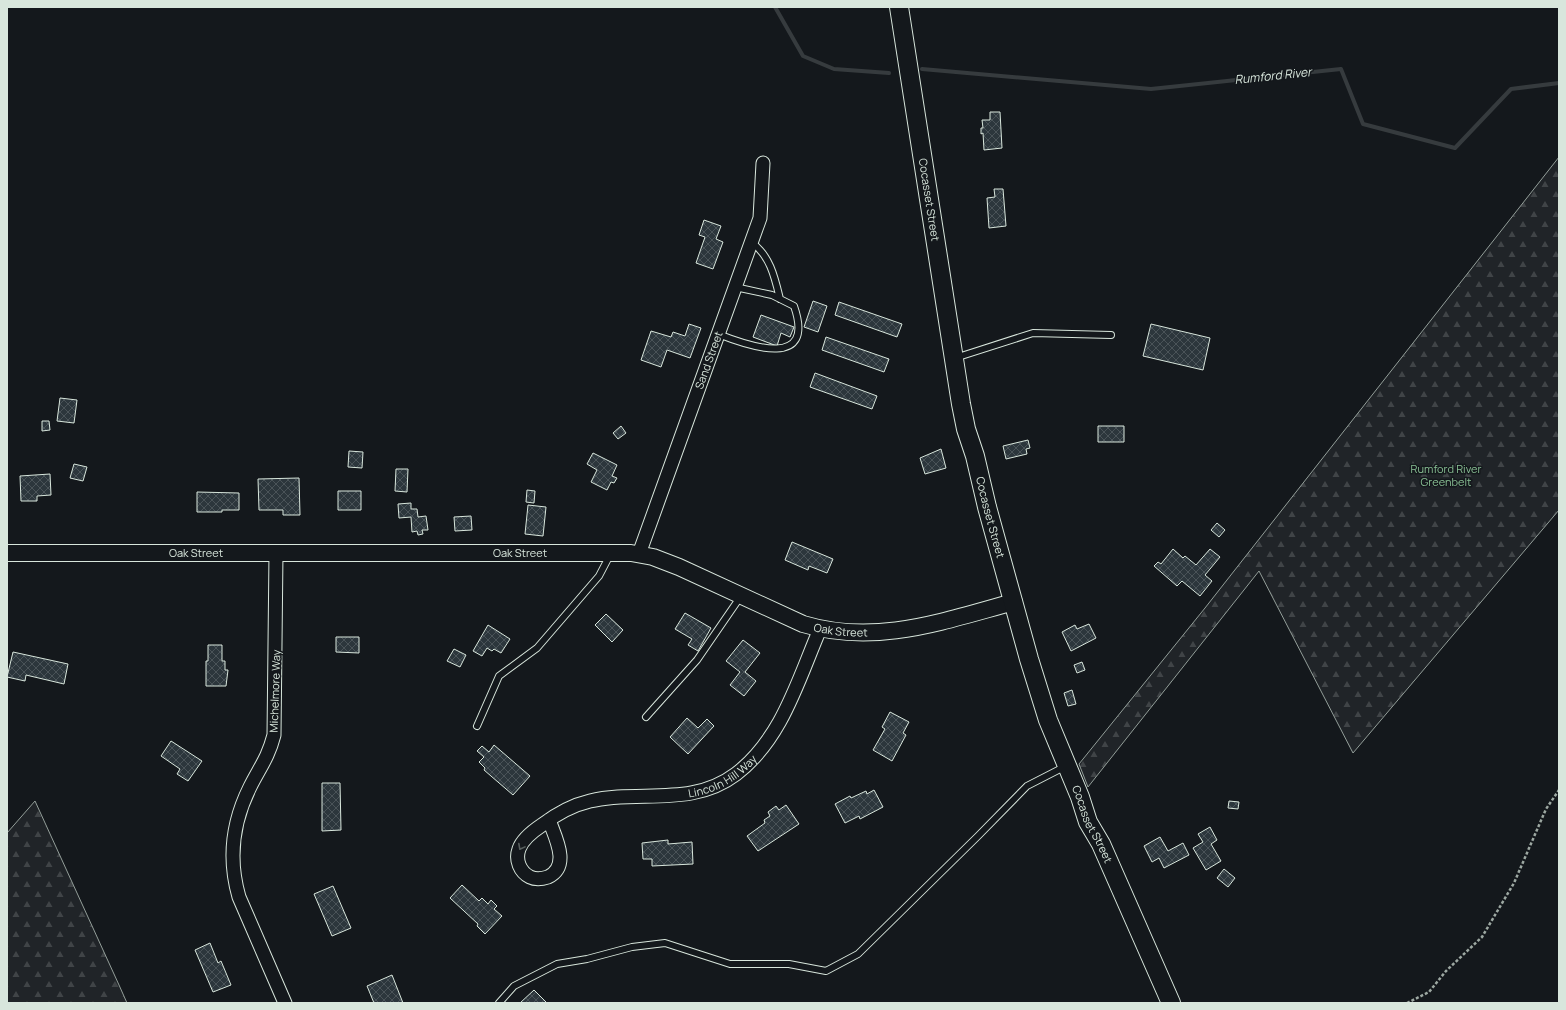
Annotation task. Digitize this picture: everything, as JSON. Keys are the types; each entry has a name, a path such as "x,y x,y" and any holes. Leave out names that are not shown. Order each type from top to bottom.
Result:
{"main road":[{"name":"Cocasset Street","path":"899,7 966,429 975,456 987,507 1042,700 1066,766 1080,797 1088,822 1101,844 1156,973 1171,1003"}],"street":[{"name":"Sand Street","path":"639,554 760,218 762,163"},
{"name":"Oak Street","path":"7,553 639,554 679,567 787,618 820,629 862,633 902,630 927,625 1014,602"},
{"name":"Michelmore Way","path":"276,553 274,735 267,757 250,786 237,816 232,851 234,883 284,1003"},
{"name":"Lincoln Hill Way","path":"549,820 589,801 683,794 710,787 735,774 755,757 773,735 784,714 820,629"}],"lane":[{"path":"751,242 769,262 780,299"},
{"path":"718,334 742,343 771,350 783,349 794,343 799,334 798,316 794,306 772,295 735,286"},
{"path":"954,358 1033,333 1111,335"},
{"path":"477,726 498,676 537,648 599,576 610,553"},
{"path":"646,717 697,660 742,596"},
{"path":"499,1003 514,986 557,964 587,959 632,947 665,943 730,964 788,964 826,971 858,954 1027,786 1066,766"}],"path":[{"path":"1407,1003 1429,992 1446,971 1482,936 1514,883 1546,808 1559,790"}],"green space":[{"name":"Rumford River Greenbelt","path":"1559,157 1559,510 1353,753 1259,571 1088,787 1079,764 1205,608"},
{"path":"35,801 127,1003 7,1003 7,833"}],"building":[{"path":"990,112 1000,112 1002,148 984,150 983,133 981,134 981,128 983,128 982,120 990,120"},
{"path":"994,189 1003,189 1006,226 989,228 987,198 995,197"},
{"path":"704,220 721,226 716,239 723,242 713,269 696,263 705,237 699,235"},
{"path":"813,301 827,306 818,332 804,327"},
{"path":"839,302 902,324 897,337 835,315"},
{"path":"761,315 794,327 790,337 781,333 777,346 753,337"},
{"path":"689,324 701,328 690,358 667,350 661,367 641,360 651,331 671,337 673,332 685,336"},
{"path":"1151,324 1210,338 1203,370 1143,356"},
{"path":"826,337 889,359 884,372 822,350"},
{"path":"815,373 877,396 872,409 810,387"},
{"path":"60,398 77,400 74,423 57,421"},
{"path":"42,421 49,421 50,430 42,431"},
{"path":"621,426 626,433 618,439 613,433"},
{"path":"1098,426 1124,426 1124,442 1098,442"},
{"path":"1028,440 1030,448 1026,449 1027,454 1006,459 1003,446"},
{"path":"941,449 946,468 925,474 920,458"},
{"path":"349,451 363,452 362,468 348,467"},
{"path":"593,453 617,465 612,476 617,478 614,483 611,482 607,490 591,482 597,470 587,464"},
{"path":"74,464 87,467 83,481 70,478"},
{"path":"396,469 408,469 407,492 395,491"},
{"path":"50,474 51,495 37,496 37,501 21,501 20,476"},
{"path":"299,478 300,515 283,515 283,510 259,510 258,479"},
{"path":"527,490 535,491 534,503 526,502"},
{"path":"338,491 361,491 361,510 338,510"},
{"path":"197,492 239,493 239,510 197,512"},
{"path":"411,503 411,509 417,509 418,517 426,516 428,530 422,530 423,534 418,535 417,531 412,532 411,517 399,518 398,504"},
{"path":"528,505 546,507 543,536 525,534"},
{"path":"471,516 472,530 455,531 454,517"},
{"path":"1217,523 1225,530 1219,537 1211,530"},
{"path":"792,542 833,559 827,573 809,566 808,570 785,560"},
{"path":"1173,549 1183,558 1185,556 1196,565 1210,549 1220,557 1205,575 1212,581 1200,596 1182,581 1177,586 1154,566 1158,562 1161,564"},
{"path":"685,613 711,628 698,651 688,645 692,639 675,629"},
{"path":"606,614 623,630 612,642 595,625"},
{"path":"1089,624 1096,638 1071,651 1062,632 1075,625 1077,629"},
{"path":"488,625 510,639 501,653 494,649 492,651 487,648 482,656 473,651"},
{"path":"336,637 359,637 359,653 336,652"},
{"path":"743,640 760,653 745,672 756,681 744,696 730,685 740,672 726,661"},
{"path":"208,645 222,645 222,661 225,661 225,670 228,670 226,686 206,686 206,661 208,661"},
{"path":"454,649 466,655 460,667 447,661"},
{"path":"13,652 68,664 64,684 26,675 25,681 7,677"},
{"path":"1082,662 1085,670 1077,673 1074,665"},
{"path":"1072,690 1076,704 1068,706 1064,693"},
{"path":"890,712 909,722 903,733 906,735 892,761 873,750 885,729 882,727"},
{"path":"687,718 698,728 707,719 714,726 688,754 670,737"},
{"path":"171,741 202,761 188,781 177,774 180,769 161,756"},
{"path":"494,745 530,776 513,795 484,770 485,768 479,762 484,757 477,751 482,746 489,752"},
{"path":"322,783 340,783 341,830 322,831"},
{"path":"874,790 883,807 860,819 859,816 845,823 835,804 850,796 851,798 866,791 867,794"},
{"path":"1229,801 1239,802 1238,809 1228,808"},
{"path":"786,805 799,824 758,851 747,836 765,823 764,820 770,816 768,812 776,806 779,810"},
{"path":"1210,827 1217,840 1211,844 1221,861 1206,870 1193,848 1203,842 1198,834"},
{"path":"1160,837 1168,851 1183,843 1189,855 1164,868 1159,858 1152,862 1144,846"},
{"path":"668,840 668,844 692,842 693,864 652,866 652,859 643,859 642,843"},
{"path":"1224,869 1235,878 1228,887 1217,878"},
{"path":"462,885 479,901 482,898 488,904 491,900 497,906 494,909 502,916 485,934 477,926 478,924 450,898"},
{"path":"333,886 351,928 332,936 314,894"},
{"path":"210,943 218,963 221,961 231,985 213,992 195,950"},
{"path":"392,975 403,1003 374,1003 367,986"},
{"path":"534,990 547,1003 520,1003"}],"waterway":[{"name":"Rumford River","path":"775,7 803,56 834,69 889,73"},
{"name":"Rumford River","path":"922,69 1151,89 1341,69 1363,124 1455,148 1511,89 1559,83"}]}
